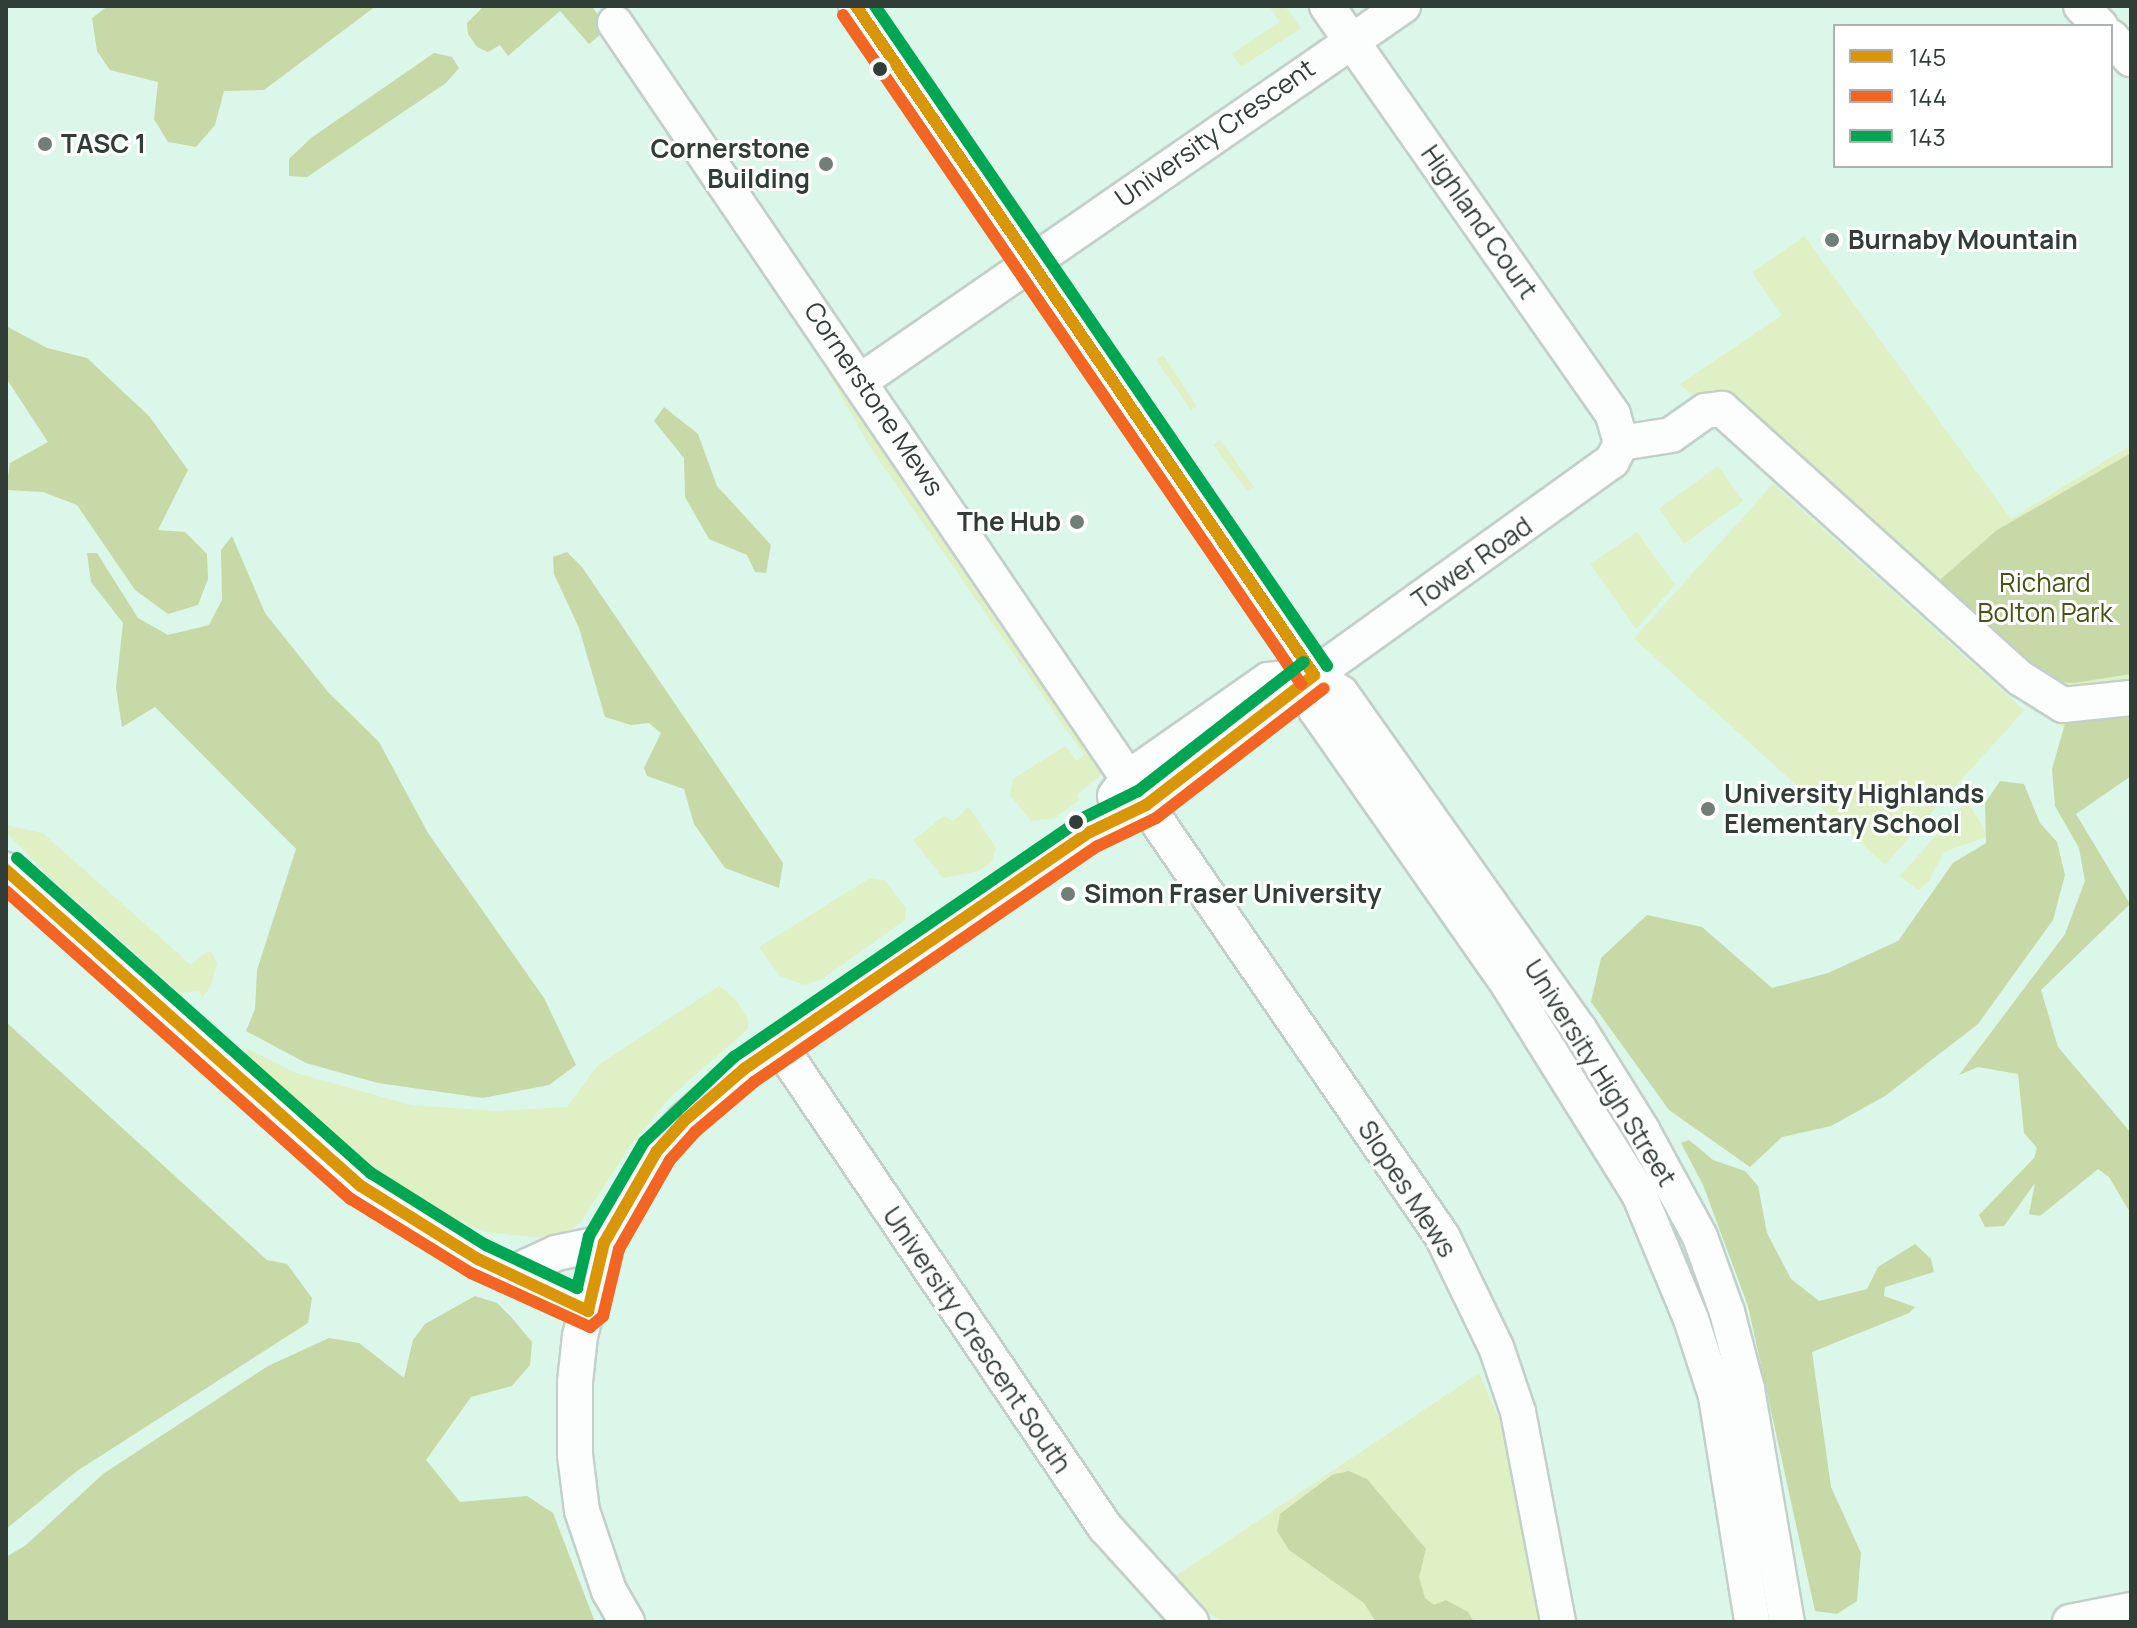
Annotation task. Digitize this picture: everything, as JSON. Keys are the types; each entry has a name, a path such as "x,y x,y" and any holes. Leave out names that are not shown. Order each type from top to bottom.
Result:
{"street":[{"name":"University High Street","path":"856,6 1314,675 1341,693 1579,1029 1642,1130 1700,1237 1747,1389 1787,1622"},
{"name":"Highland Court","path":"1327,6 1613,415 1621,443"},
{"name":"University Crescent","path":"862,380 1403,6"},
{"path":"2081,6 2098,24"},
{"name":"Cornerstone Mews","path":"615,23 862,380 1137,791"},
{"path":"2113,39 2131,59"},
{"path":"1621,443 1671,435 1705,411 1722,409 2020,678 2063,705 2131,698"},
{"name":"Tower Road","path":"627,1622 609,1591 582,1511 575,1455 575,1382 604,1243 657,1151 684,1121 779,1045 1090,832 1268,680 1314,675 1612,461 1621,443"},
{"name":"University High Street","path":"1314,675 1316,710 1504,978 1639,1194 1691,1319 1716,1396 1752,1622"},
{"name":"Slopes Mews","path":"1137,791 1442,1236 1496,1347 1518,1412 1558,1622"},
{"path":"6,870 361,1186 418,1226 508,1275 588,1311"},
{"name":"University Crescent South","path":"779,1045 1105,1527 1191,1622"},
{"path":"508,1275 556,1253 604,1243"},
{"path":"2070,1622 2131,1610"}],"shaded area":[{"name":"Simon Fraser University","path":"6,6 2131,6 2131,1622 6,1622"}],"green space":[{"path":"108,6 376,6 264,90 224,91 215,125 196,147 168,142 154,119 158,82 110,70 97,51 92,18"},
{"path":"484,6 592,6 607,29 589,44 560,11 508,56 500,45 488,52 477,47 468,34 467,23"},
{"path":"1269,6 1285,6 1301,28 1241,67 1232,54 1280,22"},
{"path":"434,53 452,57 459,68 446,83 307,177 289,176 289,159 311,138"},
{"name":"Richard Bolton Park","path":"1804,236 2011,519 2131,445 2131,723 2090,752 1680,384 1782,315 1752,273"},
{"path":"783,292 1104,764 1101,775 1078,794 1079,800 1055,818 1031,821 1010,795 1013,779 1065,746 1077,761 1084,755 870,447"},
{"path":"6,326 47,348 87,358 149,416 188,470 158,530 185,532 207,554 208,579 198,605 168,614 135,590 77,505 43,492 6,490 10,463 48,442 6,378"},
{"path":"1163,355 1197,406 1191,410 1156,360"},
{"path":"664,407 698,434 717,486 771,545 766,573 755,572 747,555 709,539 685,497 684,458 654,421"},
{"path":"1220,440 1254,487 1248,492 1214,445"},
{"path":"2131,453 2131,674 2074,683 2036,680 1942,605 1941,579 1997,530"},
{"path":"1718,466 1743,501 1684,544 1659,509"},
{"path":"1773,484 2024,710 1885,865 1634,639"},
{"path":"1637,532 1675,585 1636,629 1590,564"},
{"path":"232,536 265,613 328,692 379,742 428,833 544,998 576,1065 549,1085 483,1098 378,1083 306,1063 246,1031 255,1009 257,970 296,849 155,707 122,727 116,688 123,623 91,582 87,553 97,553 138,618 168,635 209,625 222,600 221,550"},
{"path":"567,552 582,567 783,863 779,888 725,868 694,824 684,789 647,776 644,768 661,733 649,723 631,725 605,717 579,628 554,574 553,557"},
{"path":"2131,705 2131,776 2076,814 2130,904 2041,990 2058,1047 2131,1133 2131,1214 2109,1177 2098,1169 2040,1216 2029,1214 2035,1183 2004,1226 1985,1227 1979,1215 2034,1158 2037,1148 2024,1133 2018,1074 1978,1067 1959,1075 2065,934 2085,881 2079,848 2055,806 2052,769 2068,713"},
{"path":"2000,781 2024,784 2040,823 2057,842 2065,875 2053,920 1978,1024 1885,1096 1831,1126 1782,1137 1750,1167 1669,1110 1591,1002 1601,958 1647,915 1702,927 1772,988 1828,973 1898,941 1953,863 1986,843 1985,803"},
{"path":"1967,800 1988,836 1944,852 1929,881 1918,890 1900,876"},
{"path":"969,807 996,848 992,862 979,871 943,878 913,840 944,816 953,821"},
{"path":"6,825 43,833 191,965 207,951 212,953 217,964 210,988 202,997 198,991 180,993 43,871 6,832"},
{"path":"870,878 885,880 906,908 905,920 822,979 805,985 780,976 759,947"},
{"path":"719,986 735,999 748,1019 748,1029 670,1097 630,1146 581,1222 565,1234 541,1238 486,1232 435,1210 374,1167 252,1061 245,1047 293,1072 411,1105 496,1111 567,1107 598,1065"},
{"path":"6,1022 267,1260 287,1264 312,1298 308,1323 77,1471 6,1529"},
{"path":"1689,1140 1713,1160 1745,1171 1758,1186 1767,1233 1791,1279 1819,1301 1867,1289 1878,1267 1915,1244 1931,1259 1934,1272 1885,1287 1884,1296 1915,1307 1909,1313 1812,1352 1831,1487 1861,1553 1857,1601 1837,1614 1815,1611 1748,1306 1703,1185 1681,1143"},
{"path":"475,1296 497,1303 532,1342 530,1365 512,1386 471,1397 426,1460 460,1502 527,1496 553,1513 595,1622 6,1622 6,1557 26,1545 103,1474 268,1366 329,1338 359,1343 404,1378 413,1340 425,1324"},
{"path":"1479,1373 1505,1432 1541,1622 1223,1622 1190,1600 1175,1576"},
{"path":"1349,1471 1367,1479 1426,1549 1419,1577 1425,1598 1434,1605 1446,1600 1468,1612 1474,1622 1376,1622 1364,1603 1289,1550 1277,1531 1280,1514 1332,1475"}],"transit line":[{"name":"145","path":"856,6 1314,675"},
{"name":"143","path":"875,6 1327,666"},
{"name":"144","path":"843,15 1301,684"},
{"name":"143","path":"17,858 371,1173 486,1245 577,1288 589,1236 644,1142 734,1057 1081,819 1138,791 1304,662"},
{"name":"145","path":"6,870 361,1186 478,1259 588,1311 604,1243 657,1151 684,1121 744,1069 818,1018 1090,832 1146,805 1314,675"},
{"name":"144","path":"6,891 351,1199 471,1273 590,1327 603,1316 619,1249 670,1160 695,1132 754,1082 1098,846 1156,818 1324,688"}],"place":[{"name":"TASC 1","path":"45,144"},
{"name":"Cornerstone Building","path":"826,164"},
{"name":"Burnaby Mountain","path":"1832,240"},
{"name":"The Hub","path":"1077,522"},
{"name":"University Highlands Elementary School","path":"1708,809"},
{"name":"Simon Fraser University","path":"1068,894"}]}
